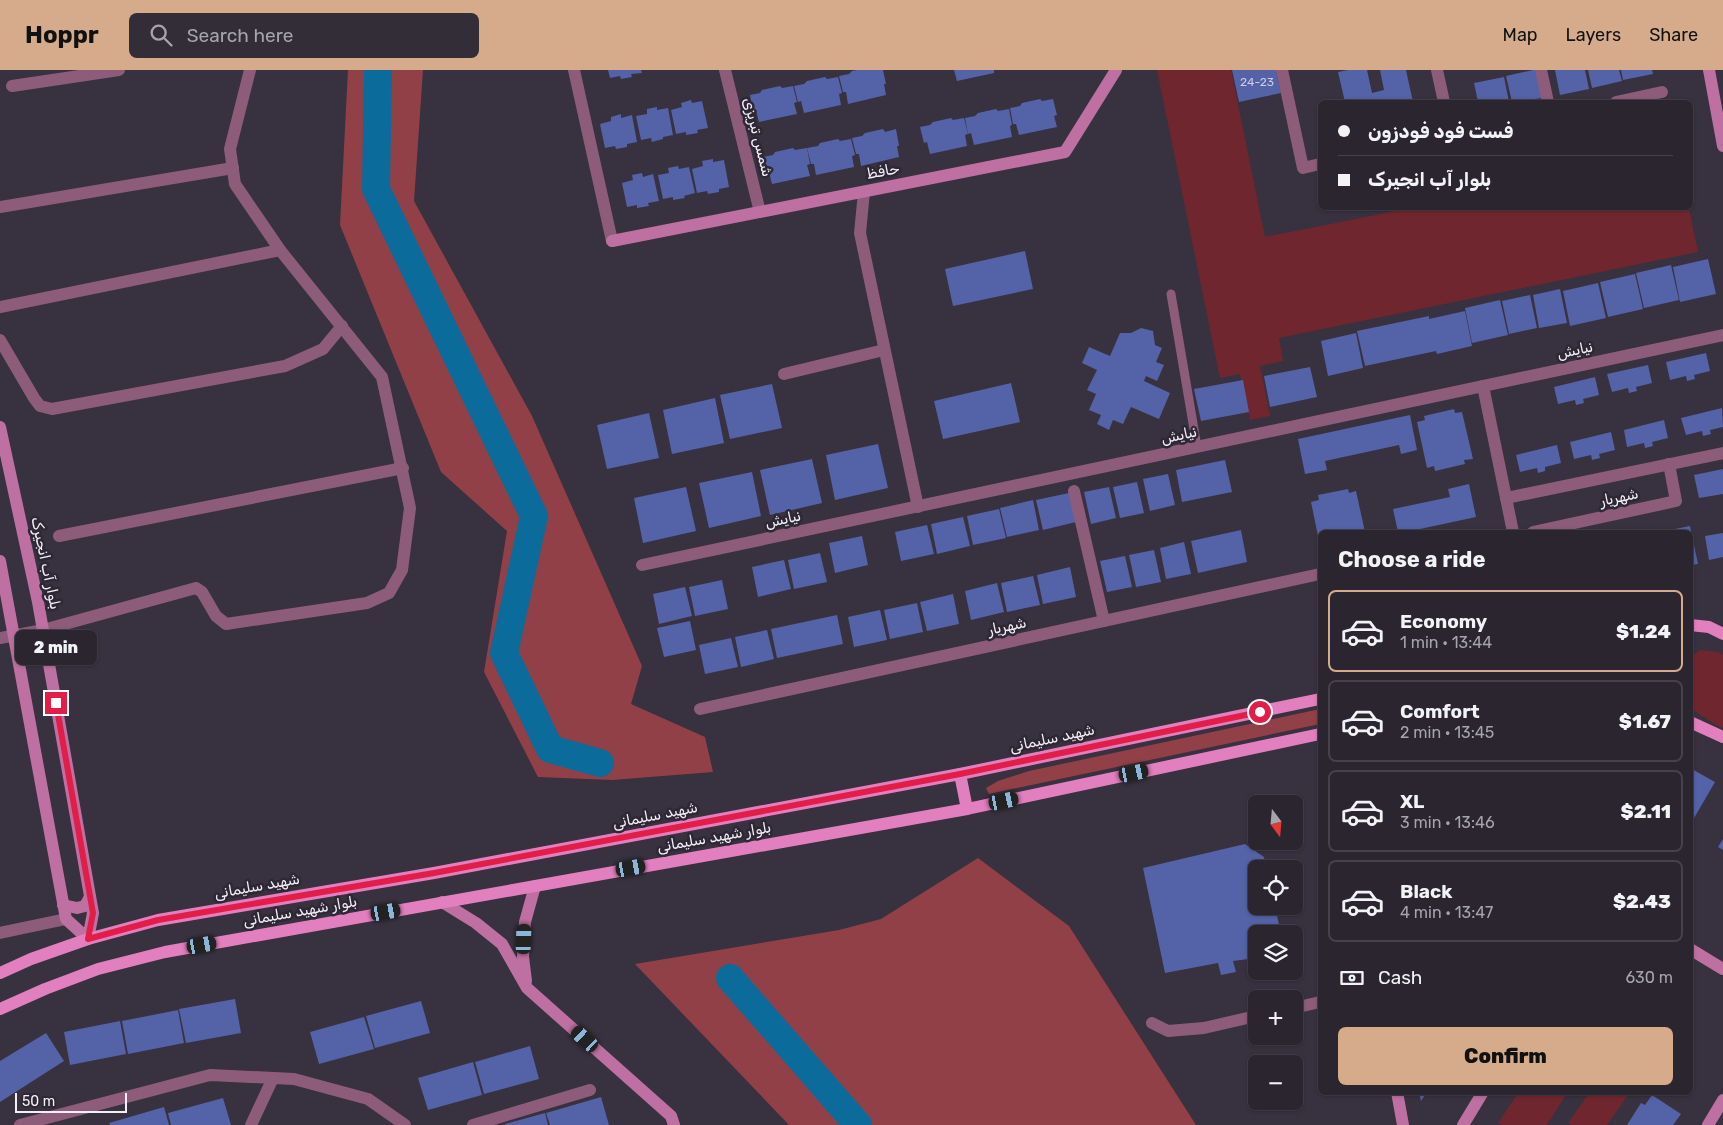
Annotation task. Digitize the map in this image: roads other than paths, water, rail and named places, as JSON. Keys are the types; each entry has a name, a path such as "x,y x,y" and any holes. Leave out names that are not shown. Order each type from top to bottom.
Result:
{"main road":[{"path":"1693,625 1709,627 1723,634"},
{"name":"شهید سلیمانی","path":"0,973 31,959 88,939 158,920 434,873 960,774 1318,699"},
{"path":"1693,723 1723,737"},
{"name":"بلوار شهید سلیمانی","path":"0,1009 98,969 165,952 967,808 1318,734"},
{"path":"960,774 967,808"}],"street":[{"path":"12,86 119,70"},
{"path":"0,638 43,630 196,588 202,592 216,616 226,624 367,603 389,593 402,570 410,508 403,468 382,377 280,250 235,184 230,149 250,70"},
{"name":"حافظ","path":"574,70 612,241 1065,152 1116,70"},
{"name":"شمس تبریزی","path":"725,70 760,212"},
{"path":"1282,70 1303,168 1318,164"},
{"path":"1438,70 1444,100"},
{"path":"1541,70 1548,100"},
{"path":"1709,70 1723,146"},
{"path":"1625,100 1662,92"},
{"path":"0,207 233,168"},
{"path":"864,192 860,233 918,507"},
{"path":"0,307 280,250"},
{"path":"0,340 40,406 52,409 285,366 323,349 342,326"},
{"name":"نیایش","path":"642,566 1723,335"},
{"path":"784,374 884,350"},
{"path":"1483,386 1513,530"},
{"name":"بلوار آب انجیرک","path":"0,427 43,630 93,913 88,939"},
{"path":"1506,498 1723,453"},
{"name":"شهریار","path":"1542,530 1676,501 1669,464"},
{"path":"59,536 403,468"},
{"path":"1074,491 1104,621"},
{"path":"0,561 66,919 88,939"},
{"name":"شهریار","path":"700,709 1318,574"},
{"path":"527,988 523,957 525,922 535,886"},
{"path":"63,904 77,908 85,906 90,896"},
{"path":"442,902 476,923 502,944 527,988 671,1116 674,1125"},
{"path":"0,933 66,919"},
{"path":"1693,951 1723,969"},
{"path":"1303,1006 1318,1002"},
{"path":"1152,1023 1168,1031 1204,1028 1248,1018"},
{"path":"20,1125 210,1075 294,1080 368,1099 405,1125"},
{"path":"251,1125 273,1078"},
{"path":"473,1125 590,1090"},
{"path":"1398,1095 1404,1125"},
{"path":"1463,1125 1481,1095"},
{"path":"1708,1125 1723,1100"}],"lane":[{"path":"1171,294 1197,447"}],"waterway":[{"path":"378,70 376,189 534,516 504,653 550,749 600,763"},
{"path":"730,978 858,1125"}]}
